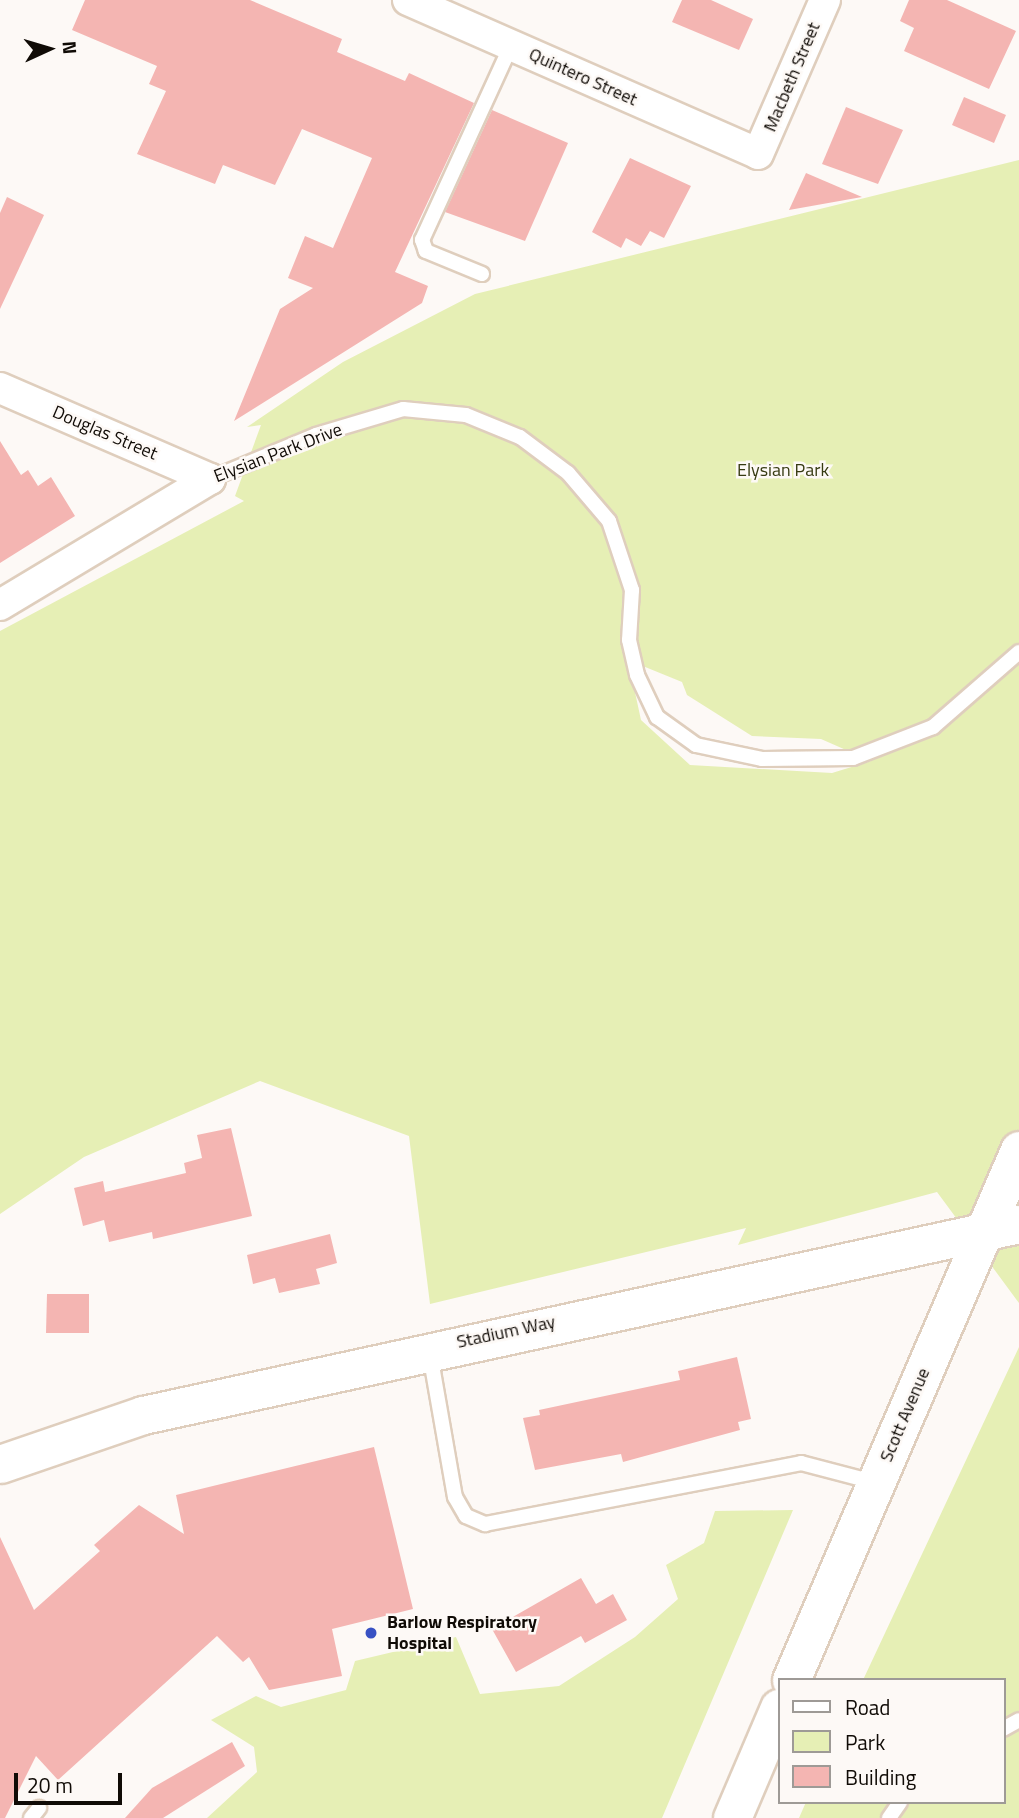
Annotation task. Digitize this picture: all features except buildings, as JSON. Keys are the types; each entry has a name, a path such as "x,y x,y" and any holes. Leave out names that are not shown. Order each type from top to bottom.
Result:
{"street":[{"name":"Quintero Street","path":"408,0 758,153"},
{"name":"Macbeth Street","path":"758,153 825,0"},
{"name":"Douglas Street","path":"0,388 210,479"},
{"name":"Elysian Park Drive","path":"0,605 210,479"},
{"name":"Scott Avenue","path":"792,1678 876,1482 1002,1227 1019,1150"},
{"name":"Stadium Way","path":"0,1464 143,1415 429,1349 1002,1227"},
{"path":"732,1818 778,1710"}],"lane":[{"path":"482,274 426,251 422,240 511,46"},
{"name":"Elysian Park Drive","path":"210,479 316,435 403,409 466,415 520,437 568,472 608,521 632,590 629,640 638,675 657,717 696,745 762,759 853,758 933,727 1019,652"},
{"path":"429,1349 455,1497 466,1516 485,1524 802,1463 876,1482"}],"green space":[{"name":"Elysian Park","path":"1019,160 1019,1303 937,1192 738,1245 746,1228 430,1304 409,1136 260,1081 84,1157 0,1214 0,631 244,501 235,496 261,425 247,427 343,362 475,294","holes":["628,660 682,682 687,695 752,736 821,739 871,761 832,773 690,765 641,720"]},
{"path":"1019,1347 1019,1818 799,1818 805,1804 1005,1804 1005,1678 864,1678"},
{"path":"793,1510 662,1818 207,1818 257,1772 254,1747 211,1720 256,1696 281,1707 346,1690 355,1661 456,1637 480,1694 559,1686 635,1637 678,1599 666,1565 704,1543 715,1511"}],"place":[{"name":"Barlow Respiratory Hospital","path":"371,1633"}]}
